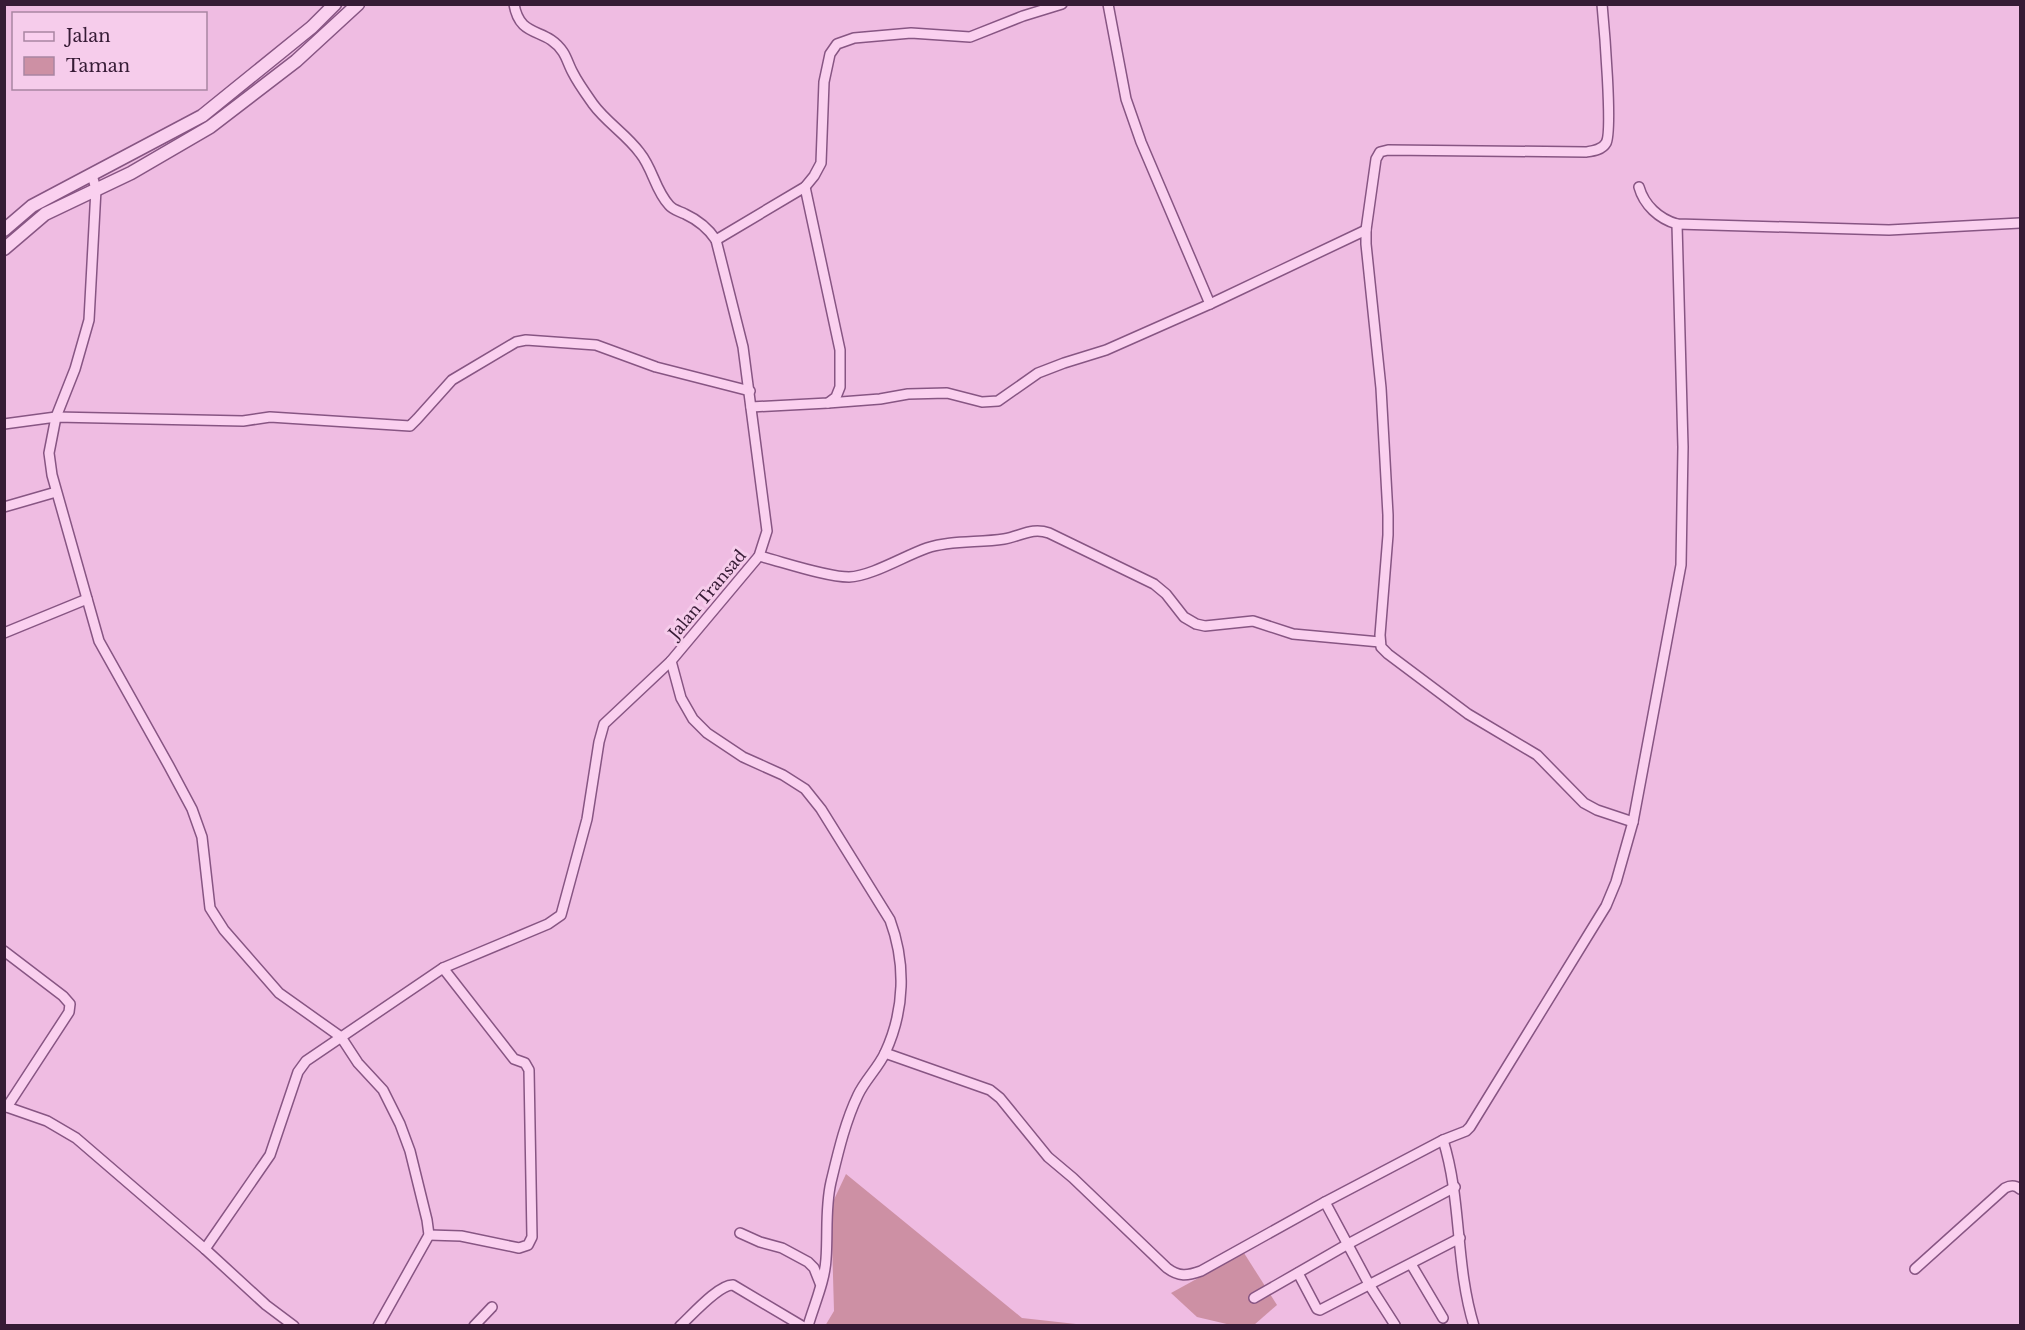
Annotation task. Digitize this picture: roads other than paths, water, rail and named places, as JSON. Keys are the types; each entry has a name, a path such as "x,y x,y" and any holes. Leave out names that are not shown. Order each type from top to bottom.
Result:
{"street":[{"path":"4,230 32,206 202,116 312,27 335,4"},
{"path":"4,249 45,214 131,173 210,127 296,61 358,4"},
{"path":"514,4 515,16 520,24 529,31 545,35 556,42 593,105 640,153 661,195 672,208 698,221 716,240 805,187 814,176 821,163 824,82 830,54 837,44 854,38 911,33 970,37 1023,16 1062,4"},
{"path":"1108,4 1126,99 1141,142 1210,304"},
{"path":"1602,4 1608,99 1608,140 1598,150 1586,152 1388,150 1380,152 1376,159 1366,230 1381,388 1388,516 1380,642 1388,654 1468,714 1537,755 1584,803 1597,810 1633,822"},
{"path":"236,89 244,101"},
{"path":"92,175 96,189 89,320 75,369 56,417 49,453 49,466 99,641 192,809 202,837 210,908 224,930 279,993 341,1037 358,1063 383,1090 400,1124 410,1151 429,1235 378,1326"},
{"path":"805,187 840,350 840,387 836,397 828,403"},
{"path":"1639,187 1642,196 1656,213 1666,221 1677,224 1889,230 2020,223"},
{"path":"885,1053 990,1090 1000,1098 1048,1157 1167,1268 1180,1276 1188,1276 1201,1271 1325,1202 1443,1140 1466,1131 1475,1121 1606,906 1616,882 1633,822 1681,565 1683,447 1677,224"},
{"path":"751,408 947,393 982,402 998,401 1038,373 1106,350 1210,304 1366,230"},
{"name":"Jalan Transad","path":"716,240 743,347 767,531 759,556 671,661 681,698 693,719 707,733 743,757 783,775 805,789 821,808 890,920 897,939 902,985 897,1019 885,1053 858,1094 847,1124 828,1198 826,1262 808,1326"},
{"path":"4,424 56,417 243,421 270,417 410,426 456,377 516,342 526,340 596,345 656,367 750,391"},
{"path":"4,507 56,492"},
{"path":"759,556 848,577 861,575 928,548 946,544 1005,539 1037,530 1049,533 1154,584 1166,594 1184,617 1196,624 1205,626 1253,621 1293,634 1380,642"},
{"path":"4,633 87,599"},
{"path":"205,1249 270,1155 301,1066 306,1061 443,968 548,924 561,915 587,819 604,724 671,661"},
{"path":"4,951 63,996 70,1004 69,1012 6,1107 47,1121 76,1138 266,1305 294,1326"},
{"path":"429,1235 461,1236 519,1248 528,1245 532,1237 529,1070 525,1063 514,1059 443,968"},
{"path":"1443,1140 1451,1164 1455,1187 1469,1311 1474,1326"},
{"path":"1915,1269 2005,1188 2011,1186 2020,1189"},
{"path":"1254,1298 1348,1244 1455,1187"},
{"path":"1325,1202 1370,1286 1395,1325"},
{"path":"740,1233 782,1248 808,1262 814,1268 821,1284"},
{"path":"1298,1273 1318,1310 1370,1286 1460,1238"},
{"path":"1411,1264 1443,1318"},
{"path":"680,1326 720,1289 728,1285 733,1285 801,1326"},
{"path":"474,1326 492,1307"}]}
